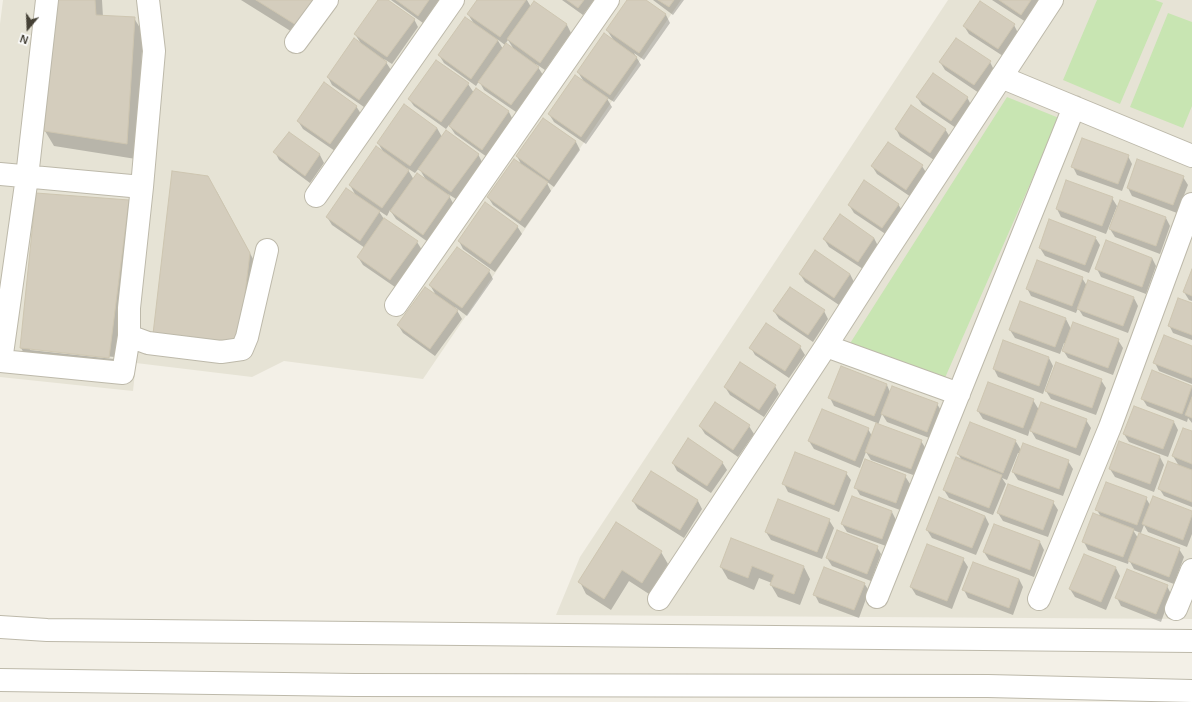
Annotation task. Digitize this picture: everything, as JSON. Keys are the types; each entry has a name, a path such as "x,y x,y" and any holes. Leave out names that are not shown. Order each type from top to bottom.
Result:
{"street":[{"path":"46,0 27,177 1,361 122,373 129,336 129,308 142,187 154,51 148,0"},
{"path":"296,42 327,0"},
{"path":"316,196 452,0"},
{"path":"396,305 608,0"},
{"path":"659,599 1052,0"},
{"path":"1001,77 1192,156"},
{"path":"876,597 1074,107"},
{"path":"0,174 142,187"},
{"path":"1040,599 1110,427 1192,204"},
{"path":"129,336 148,343 221,352 242,349 247,337 267,250"},
{"path":"826,346 959,394"},
{"path":"1176,609 1192,570"},
{"path":"0,627 55,630 1192,641"},
{"path":"0,680 355,685 988,686 1192,691"}],"shaded area":[{"path":"3,0 681,0 423,379 284,361 252,377 136,363 133,391 0,377 0,24"},
{"path":"948,0 1192,0 1192,619 556,615 580,557"}],"green space":[{"path":"1097,0 1155,0 1163,3 1120,104 1063,80"},
{"path":"1168,13 1192,22 1192,106 1183,128 1130,107"},
{"path":"1007,97 1059,118 944,380 849,345"}],"building":[{"path":"57,0 95,0 96,15 135,17 127,144 44,131"},
{"path":"256,0 314,0 296,25"},
{"path":"378,0 388,0 415,19 387,57 354,34"},
{"path":"396,0 429,0 418,16"},
{"path":"477,0 526,0 500,37 467,14"},
{"path":"567,0 584,0 578,8"},
{"path":"627,0 646,0 666,14 639,53 606,30"},
{"path":"658,0 674,0 669,7"},
{"path":"999,0 1031,0 1021,15"},
{"path":"534,1 567,24 540,63 507,39"},
{"path":"980,1 1015,24 998,49 963,26"},
{"path":"465,17 498,40 471,79 438,55"},
{"path":"604,33 637,57 610,95 577,72"},
{"path":"354,38 387,62 359,100 327,77"},
{"path":"956,38 991,61 974,85 939,62"},
{"path":"506,43 539,67 511,105 478,82"},
{"path":"436,60 469,83 441,122 408,99"},
{"path":"933,73 968,97 951,121 916,97"},
{"path":"575,75 608,98 581,137 548,114"},
{"path":"324,82 357,106 330,144 297,121"},
{"path":"476,88 509,111 482,150 449,126"},
{"path":"404,104 437,128 410,166 377,143"},
{"path":"911,105 946,129 930,153 895,129"},
{"path":"543,118 576,141 549,180 516,156"},
{"path":"446,130 479,154 451,192 418,169"},
{"path":"289,132 320,154 305,176 273,152"},
{"path":"1082,138 1129,155 1118,184 1071,167"},
{"path":"888,142 923,165 906,190 871,166"},
{"path":"376,146 409,170 382,208 349,185"},
{"path":"514,159 548,182 520,221 487,197"},
{"path":"1137,159 1184,176 1173,205 1127,188"},
{"path":"172,171 208,176 250,253 239,344 153,334"},
{"path":"417,173 450,196 423,235 390,211"},
{"path":"864,180 899,204 882,228 848,205"},
{"path":"1066,180 1113,197 1102,226 1056,209"},
{"path":"346,188 380,211 360,241 326,217"},
{"path":"36,193 129,200 109,358 20,348"},
{"path":"1120,200 1166,217 1156,246 1109,229"},
{"path":"485,202 518,226 490,264 458,241"},
{"path":"840,214 874,238 858,262 823,239"},
{"path":"384,218 418,241 390,280 357,257"},
{"path":"1049,219 1096,237 1085,265 1039,248"},
{"path":"1106,240 1152,258 1142,287 1095,269"},
{"path":"457,247 490,270 462,308 429,285"},
{"path":"815,250 850,274 834,298 799,274"},
{"path":"1037,260 1083,277 1072,306 1026,289"},
{"path":"1192,269 1192,296 1183,292"},
{"path":"1088,280 1134,297 1123,326 1077,309"},
{"path":"425,287 458,310 430,349 397,325"},
{"path":"790,287 825,310 808,335 773,311"},
{"path":"1178,298 1192,303 1192,335 1168,326"},
{"path":"1020,301 1066,318 1055,347 1009,330"},
{"path":"1073,322 1119,339 1108,368 1062,351"},
{"path":"766,323 801,346 785,371 749,348"},
{"path":"1164,335 1192,346 1192,378 1153,363"},
{"path":"1003,340 1049,357 1039,386 993,369"},
{"path":"740,362 776,385 759,410 724,387"},
{"path":"1056,362 1102,379 1092,408 1045,391"},
{"path":"841,366 887,384 874,416 828,398"},
{"path":"1152,370 1192,386 1182,414 1141,399"},
{"path":"988,382 1034,399 1023,428 977,411"},
{"path":"892,386 938,403 927,432 881,414"},
{"path":"1192,397 1192,418 1185,415"},
{"path":"715,402 750,425 733,450 699,426"},
{"path":"1041,402 1087,419 1076,448 1030,431"},
{"path":"1134,406 1174,421 1163,449 1123,434"},
{"path":"822,409 869,428 855,461 808,441"},
{"path":"970,422 1016,440 1003,473 957,454"},
{"path":"876,423 922,440 911,469 865,452"},
{"path":"1183,428 1192,431 1192,464 1172,456"},
{"path":"688,438 723,462 707,486 672,463"},
{"path":"1119,441 1160,456 1150,484 1109,469"},
{"path":"1023,443 1069,460 1059,489 1012,472"},
{"path":"795,452 847,472 834,505 782,484"},
{"path":"956,457 1002,475 989,508 943,490"},
{"path":"865,459 906,475 896,503 854,488"},
{"path":"1168,461 1192,470 1192,502 1158,489"},
{"path":"651,471 698,500 680,530 632,501"},
{"path":"1106,482 1147,497 1137,525 1095,510"},
{"path":"1008,484 1054,501 1043,530 997,513"},
{"path":"852,496 892,511 882,539 841,524"},
{"path":"1153,496 1192,511 1183,540 1142,524"},
{"path":"939,497 985,516 972,548 926,530"},
{"path":"778,499 830,519 817,552 765,532"},
{"path":"1093,513 1134,529 1123,557 1082,542"},
{"path":"616,522 662,551 642,583 622,570 604,599 578,582"},
{"path":"994,524 1040,541 1030,570 983,552"},
{"path":"837,530 878,546 867,574 826,558"},
{"path":"1139,533 1180,548 1169,577 1128,561"},
{"path":"731,538 804,566 794,594 770,585 774,575 752,566 748,578 720,567"},
{"path":"927,544 964,558 947,601 910,587"},
{"path":"1084,554 1116,567 1101,602 1069,589"},
{"path":"973,562 1019,579 1009,608 962,590"},
{"path":"824,567 865,583 854,610 813,595"},
{"path":"1127,569 1168,585 1156,614 1115,598"}]}
